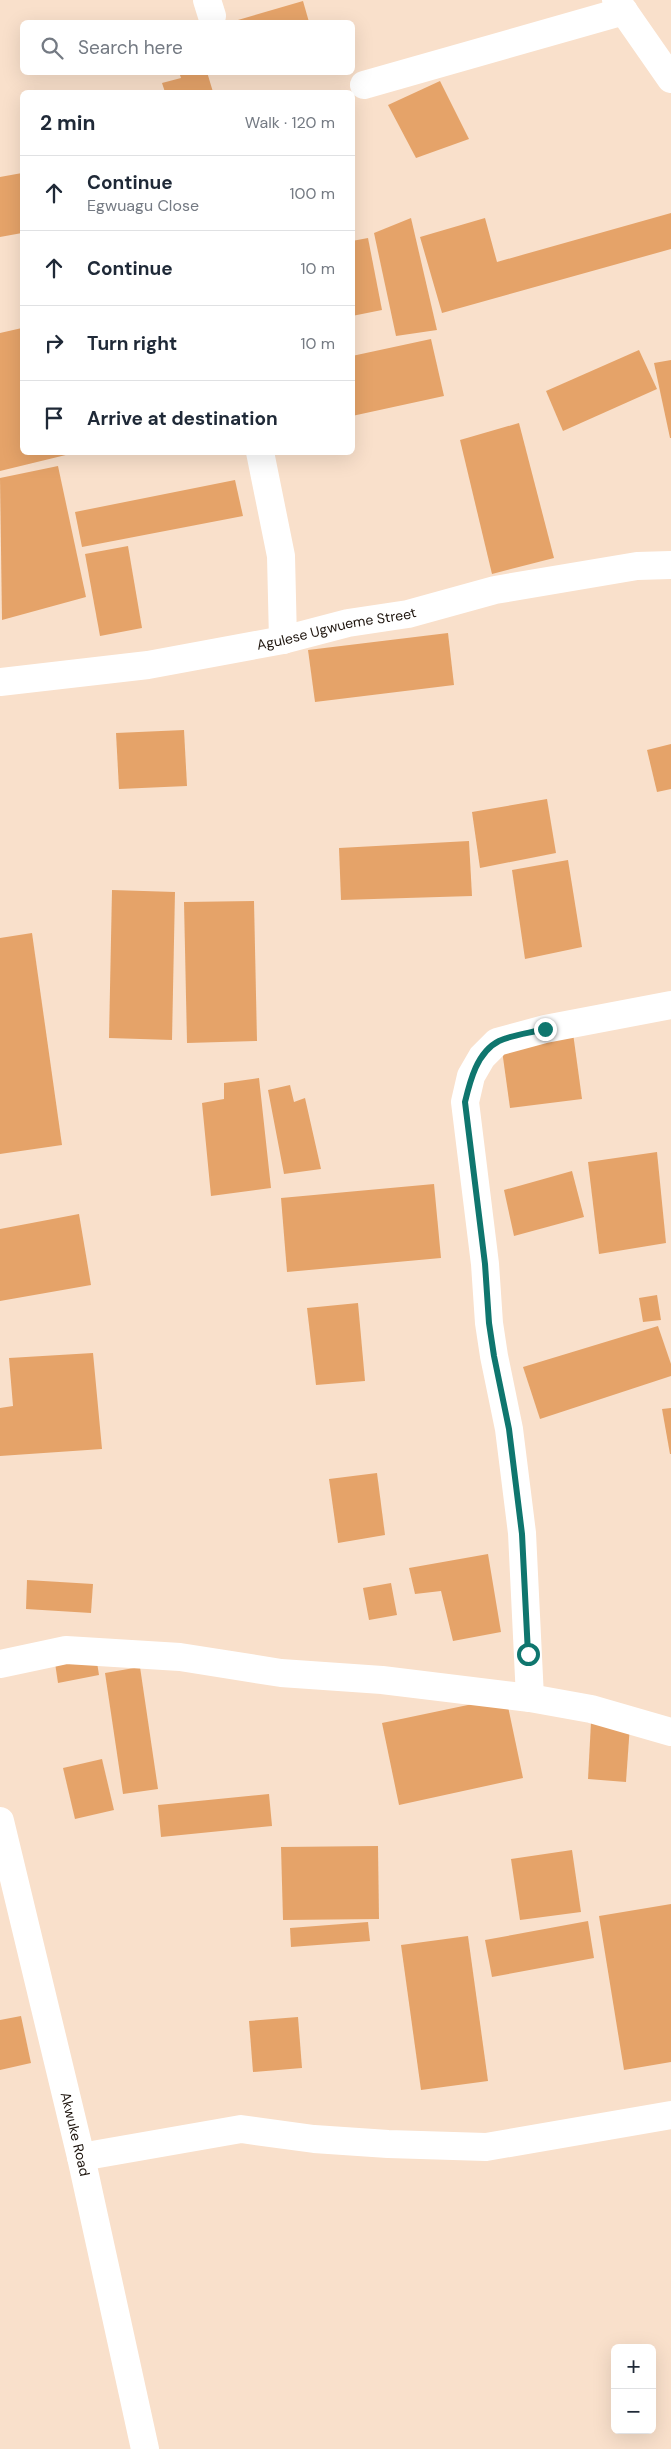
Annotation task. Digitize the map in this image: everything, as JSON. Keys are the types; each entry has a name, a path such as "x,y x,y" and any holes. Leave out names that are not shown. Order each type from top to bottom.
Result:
{"street":[{"path":"364,85 620,6 671,79"},
{"path":"261,455 281,556 283,640"},
{"name":"Agulese Ugwueme Street","path":"0,682 148,665 283,640 348,623 408,614 494,590 637,566 671,565"},
{"path":"530,1698 522,1534 509,1429 489,1323 485,1264 465,1102 471,1076 482,1057 498,1042 545,1029 671,1005"},
{"path":"0,1664 66,1650 180,1657 281,1673 382,1680 530,1698 591,1710 671,1732"},
{"name":"Akwuke Road","path":"0,1821 81,2157 145,2449"},
{"path":"81,2157 241,2129 314,2139 388,2144 486,2147 671,2115"}],"building":[{"path":"303,1 308,20 238,20"},
{"path":"180,75 208,75 212,90 164,90 162,83 181,78"},
{"path":"440,81 469,139 416,158 388,105"},
{"path":"20,173 20,233 0,237 0,177"},
{"path":"671,213 671,249 442,313 420,237 485,218 497,262"},
{"path":"411,218 437,330 396,336 374,233"},
{"path":"368,238 382,310 355,315 355,240"},
{"path":"20,328 20,455 66,455 0,471 0,333"},
{"path":"431,339 444,396 355,415 355,355"},
{"path":"639,350 657,389 563,431 546,391"},
{"path":"671,360 671,438 670,438 654,363"},
{"path":"519,423 554,558 492,574 460,440"},
{"path":"58,466 86,597 2,620 0,478"},
{"path":"235,480 243,516 82,547 75,512"},
{"path":"128,546 142,628 100,636 85,554"},
{"path":"448,633 454,685 315,702 308,650"},
{"path":"184,730 187,786 119,789 116,733"},
{"path":"671,744 671,789 657,792 647,750"},
{"path":"547,799 556,853 480,868 472,812"},
{"path":"469,841 472,896 341,900 339,848"},
{"path":"568,860 582,947 525,959 512,870"},
{"path":"112,890 175,892 172,1040 109,1038"},
{"path":"254,901 257,1041 187,1043 184,902"},
{"path":"32,933 62,1145 0,1154 0,938"},
{"path":"573,1033 582,1099 510,1108 501,1043"},
{"path":"259,1078 271,1188 211,1196 202,1103 224,1099 224,1083"},
{"path":"290,1085 294,1102 305,1098 321,1169 284,1174 268,1090"},
{"path":"657,1152 666,1243 599,1254 588,1162"},
{"path":"572,1171 584,1217 514,1236 504,1190"},
{"path":"434,1184 441,1258 287,1272 281,1198"},
{"path":"79,1214 91,1285 0,1301 0,1229"},
{"path":"657,1295 661,1320 643,1322 639,1298"},
{"path":"358,1303 365,1381 316,1385 307,1308"},
{"path":"658,1326 671,1364 671,1376 540,1419 523,1367"},
{"path":"93,1353 102,1449 0,1456 0,1408 13,1406 9,1358"},
{"path":"671,1408 671,1454 670,1454 662,1409"},
{"path":"377,1473 385,1535 338,1543 329,1479"},
{"path":"488,1554 501,1632 453,1641 441,1591 415,1594 409,1568"},
{"path":"27,1580 93,1584 91,1613 26,1609"},
{"path":"391,1583 397,1615 369,1620 363,1588"},
{"path":"96,1656 99,1675 58,1683 55,1663"},
{"path":"140,1667 158,1789 123,1794 105,1673"},
{"path":"506,1697 523,1778 399,1805 382,1723"},
{"path":"591,1722 630,1725 626,1782 588,1779"},
{"path":"102,1759 114,1810 75,1819 63,1768"},
{"path":"269,1794 272,1826 161,1837 158,1805"},
{"path":"378,1846 379,1919 283,1920 281,1847"},
{"path":"572,1850 581,1912 520,1920 511,1859"},
{"path":"671,1904 671,2062 624,2070 599,1916"},
{"path":"588,1921 594,1958 492,1977 485,1940"},
{"path":"368,1922 370,1941 291,1947 290,1928"},
{"path":"468,1936 488,2081 421,2090 401,1945"},
{"path":"21,2016 31,2063 0,2070 0,2020"},
{"path":"298,2017 302,2068 253,2072 249,2021"}],"route":[{"path":"528,1654 522,1534 509,1429 489,1323 485,1264 465,1102 471,1076 482,1057 498,1042 545,1029"}]}
